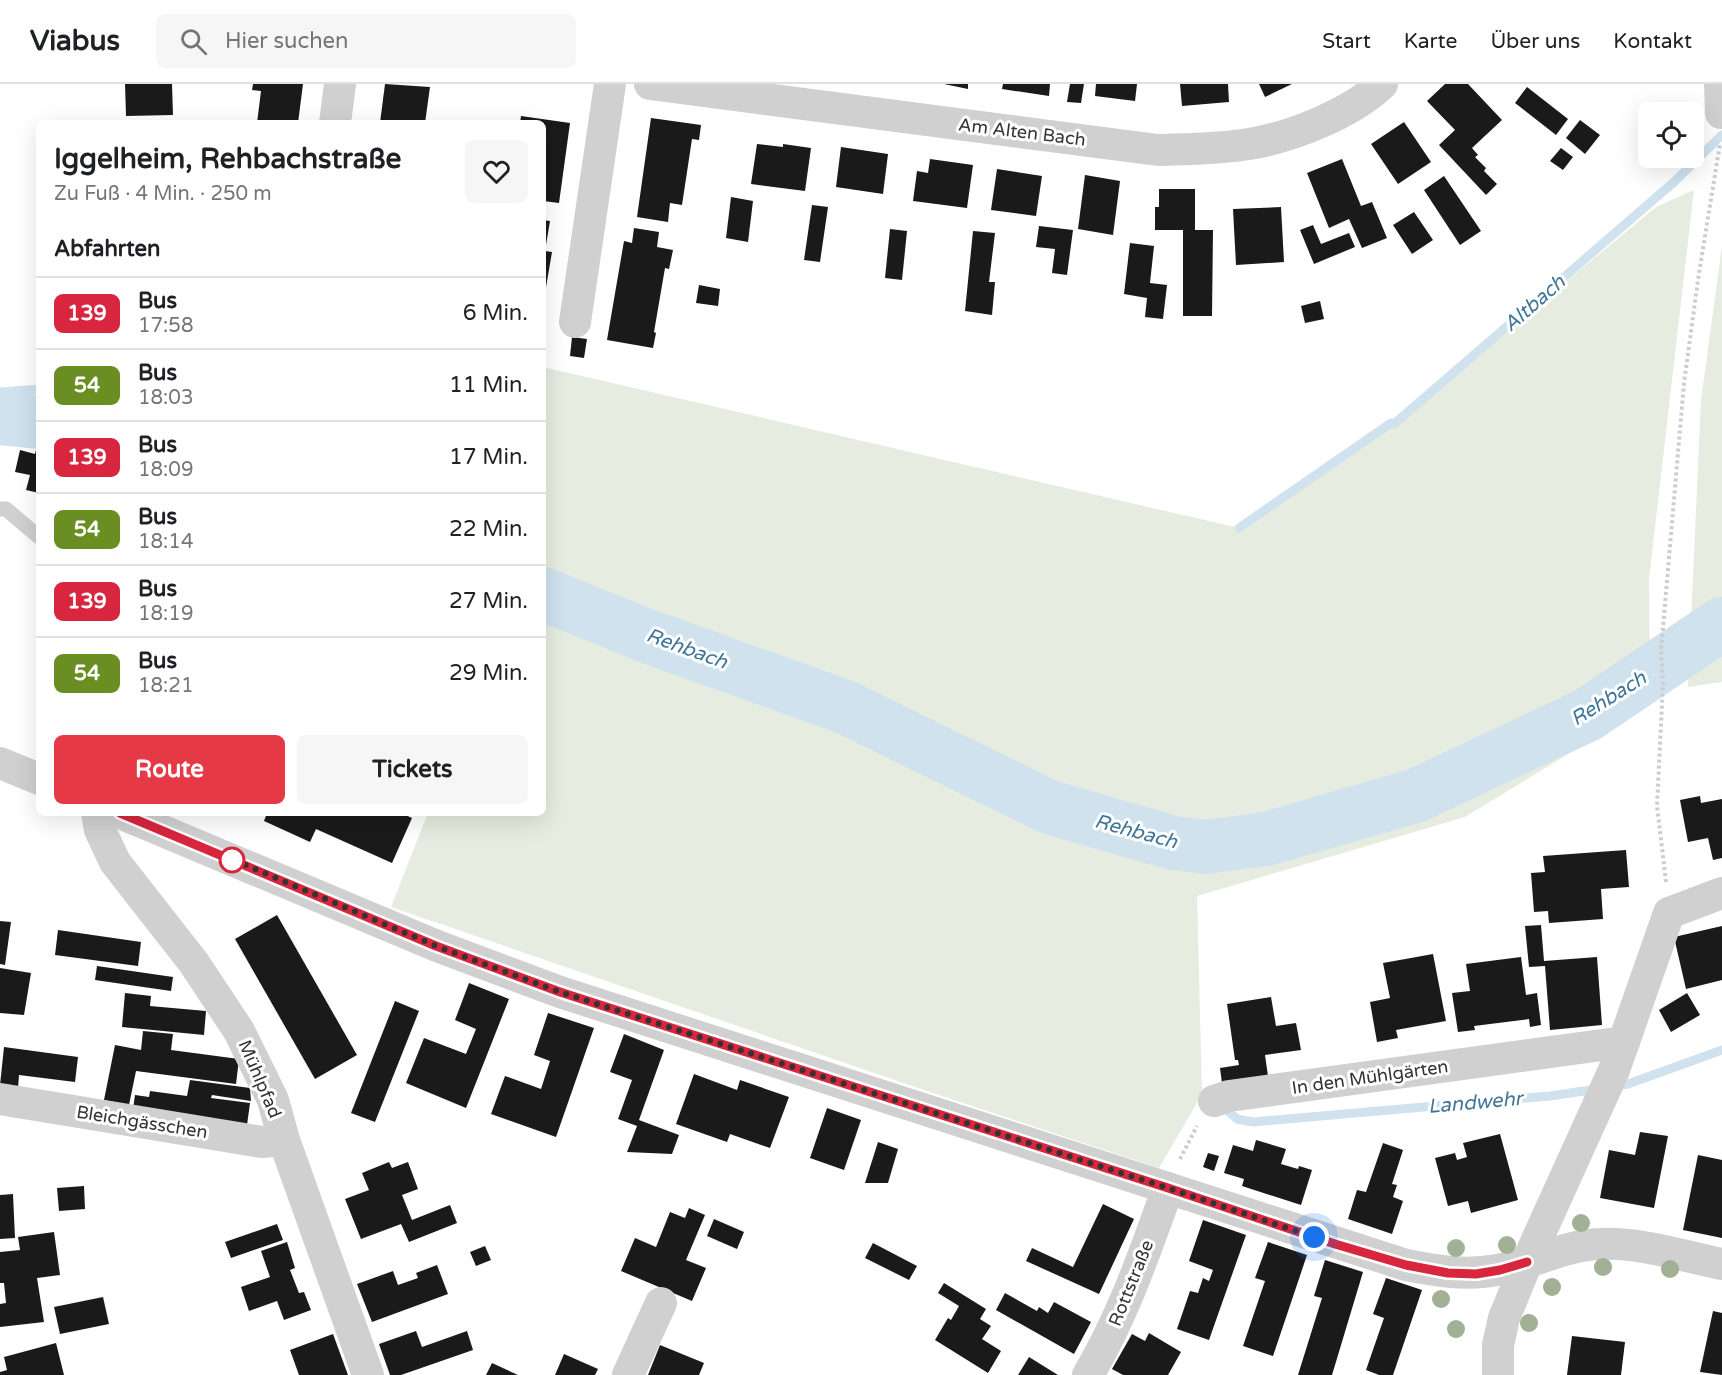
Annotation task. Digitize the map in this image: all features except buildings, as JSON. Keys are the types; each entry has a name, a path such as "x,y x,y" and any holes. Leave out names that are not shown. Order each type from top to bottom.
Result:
{"street":[{"path":"335,120 340,84"},
{"path":"575,322 610,84"},
{"name":"Am Alten Bach","path":"650,84 717,88 1158,150 1196,150 1251,144 1296,131 1339,113 1382,84"},
{"path":"1720,84 1721,113"},
{"path":"0,763 36,778"},
{"name":"Mühlpfad","path":"98,816 100,830 116,862 194,963 239,1031 273,1100 284,1140 368,1375"},
{"path":"127,816 436,946 560,992 1335,1244 1406,1265 1448,1273 1476,1274 1500,1270 1570,1248 1599,1244 1636,1246 1722,1264"},
{"path":"1498,1375 1498,1345 1504,1318 1613,1069 1669,913 1722,893"},
{"name":"In den Mühlgärten","path":"1214,1101 1229,1096 1613,1069"},
{"name":"Bleichgässchen","path":"0,1099 262,1142 284,1140"},
{"name":"Rottstraße","path":"1088,1375 1117,1322 1168,1188"},
{"path":"628,1375 661,1303"}],"lane":[{"path":"0,509 6,509 36,534"}],"path":[{"path":"1669,913 1657,806 1663,683 1661,651 1684,383 1719,152"},
{"path":"1168,1188 1192,1136 1214,1101"}],"shaded area":[{"path":"1694,190 1649,579 1650,704 1465,817 1197,896 1202,1094 1159,1168 391,907 427,816 546,816 546,368 1239,528 1394,424 1656,207"},
{"path":"1722,246 1722,682 1688,687 1701,400"}],"waterway":[{"name":"Altbach","path":"1672,184 1722,135"},
{"name":"Altbach","path":"1394,424 1674,182"},
{"name":"Altbach","path":"0,392 36,389"},
{"name":"Rehbach","path":"0,418 36,422"},
{"name":"Altbach","path":"1239,528 1391,423"},
{"name":"Rehbach","path":"546,595 647,636 845,707 1049,807 1173,843 1206,847 1266,839 1415,796 1587,715 1722,624"},
{"name":"Landwehr","path":"1614,1086 1628,1084 1722,1050"},
{"name":"Landwehr","path":"1227,1110 1237,1119 1253,1122 1550,1096 1597,1089"}],"bus line":[{"name":"139","path":"127,816 436,946 560,992 1335,1244 1406,1265 1448,1273 1476,1274 1527,1262"}],"route":[{"path":"232,860 229,858 436,946 560,992 1314,1237"}]}
